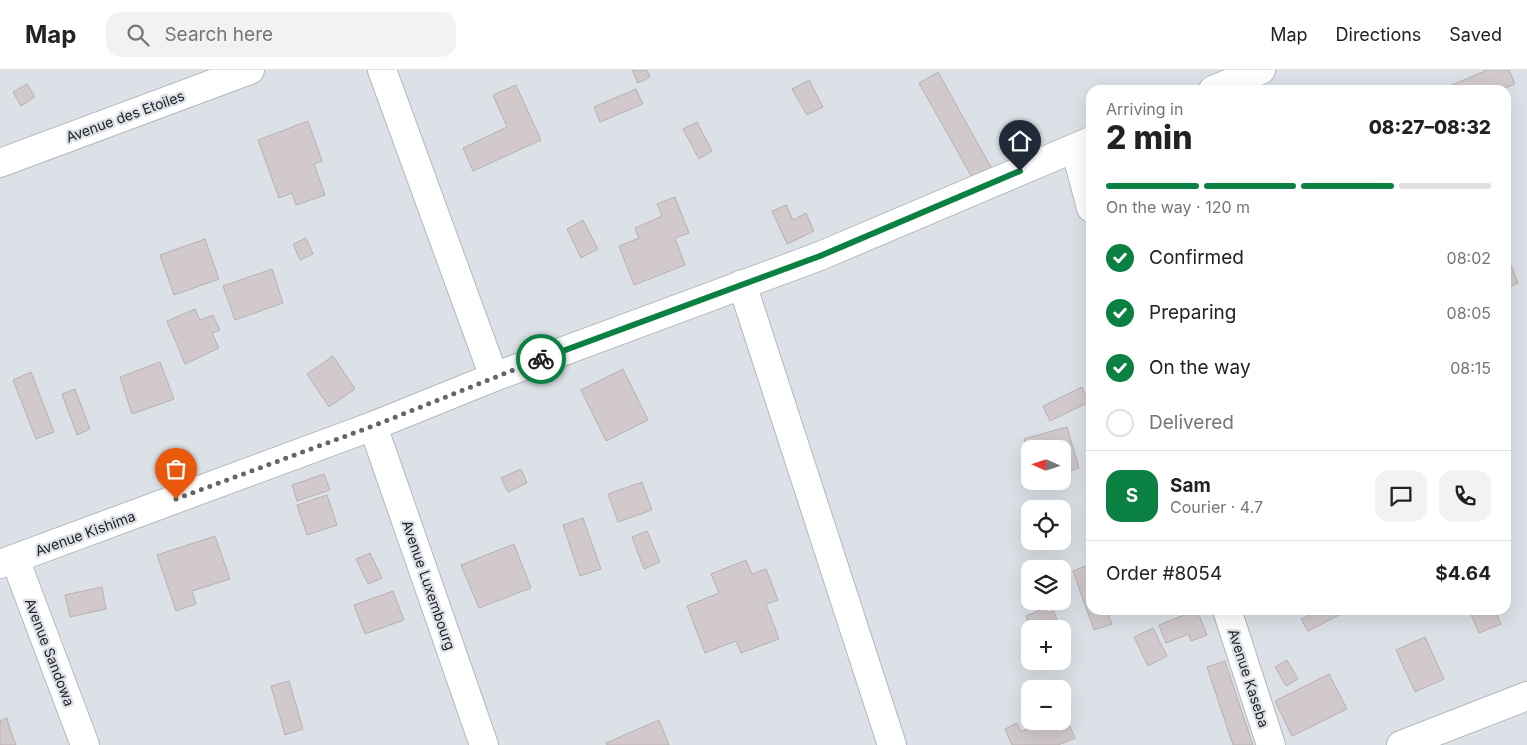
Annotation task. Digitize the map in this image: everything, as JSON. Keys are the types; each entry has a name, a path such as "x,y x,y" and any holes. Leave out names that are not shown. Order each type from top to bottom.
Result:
{"street":[{"name":"Avenue des Etoiles","path":"0,163 250,70"},
{"path":"382,70 494,377"},
{"path":"1225,85 1261,70"},
{"path":"1083,145 1086,169"},
{"name":"Avenue Kishima","path":"8,562 373,426 494,377 820,256 1083,145"},
{"path":"742,284 892,745"},
{"name":"Avenue Luxembourg","path":"373,426 484,745"},
{"name":"Avenue Sandowa","path":"8,562 85,745"},
{"name":"Avenue Kaseba","path":"1229,615 1271,745"},
{"path":"1401,745 1527,696"}],"building":[{"path":"632,70 647,70 650,77 638,83"},
{"path":"1487,70 1509,70 1515,84 1511,86 1452,85"},
{"path":"938,72 993,171 974,181 919,83"},
{"path":"809,80 823,107 807,115 792,89"},
{"path":"27,84 35,97 21,106 13,92"},
{"path":"516,85 541,140 473,171 463,148 507,127 493,95"},
{"path":"636,89 643,104 600,122 594,107"},
{"path":"308,121 322,161 314,164 325,195 296,205 292,193 279,198 258,140"},
{"path":"697,122 712,151 699,159 683,129"},
{"path":"675,197 689,233 675,238 685,265 634,285 619,246 639,238 635,228 662,216 657,204"},
{"path":"786,205 793,220 806,213 814,231 787,244 772,211"},
{"path":"583,220 598,249 581,258 567,229"},
{"path":"306,238 313,254 300,260 293,244"},
{"path":"205,239 219,279 174,295 160,255"},
{"path":"1511,266 1518,283 1511,286"},
{"path":"272,269 283,303 235,320 223,286"},
{"path":"195,309 200,320 213,315 220,330 212,333 219,348 185,364 167,321"},
{"path":"333,356 355,389 329,407 307,374"},
{"path":"160,362 174,399 132,414 120,377"},
{"path":"623,369 648,420 606,441 581,390"},
{"path":"31,372 54,432 36,439 13,380"},
{"path":"1082,387 1086,396 1086,403 1050,421 1043,406"},
{"path":"75,389 90,429 77,435 62,394"},
{"path":"1067,427 1071,440 1024,440"},
{"path":"1071,441 1079,468 1071,470"},
{"path":"521,469 527,483 508,492 501,478"},
{"path":"324,474 330,490 297,501 292,485"},
{"path":"642,482 652,510 618,522 608,494"},
{"path":"327,495 337,525 307,535 297,505"},
{"path":"583,518 601,569 580,576 563,525"},
{"path":"647,531 660,562 644,569 632,537"},
{"path":"215,536 230,579 192,591 196,604 176,611 157,555"},
{"path":"514,544 531,588 479,608 461,565"},
{"path":"370,553 382,578 368,584 356,559"},
{"path":"746,560 752,574 766,569 778,600 766,604 779,639 741,653 736,641 705,653 687,606 719,593 711,574"},
{"path":"1086,566 1086,608 1073,571"},
{"path":"102,587 106,609 70,617 65,595"},
{"path":"393,591 404,620 365,634 354,605"},
{"path":"1040,610 1046,610 1047,613 1054,611 1057,620 1028,620 1026,616"},
{"path":"1089,615 1109,615 1112,624 1094,630"},
{"path":"1184,615 1199,615 1207,635 1191,641 1189,634 1166,643 1159,625"},
{"path":"1309,615 1339,615 1308,631 1301,619"},
{"path":"1471,615 1497,615 1501,624 1479,633"},
{"path":"1153,628 1167,656 1148,666 1134,637"},
{"path":"1425,637 1444,679 1415,692 1396,650"},
{"path":"1287,660 1298,679 1286,686 1275,667"},
{"path":"1225,661 1253,745 1233,745 1207,667"},
{"path":"1329,674 1347,709 1292,736 1275,701"},
{"path":"289,681 303,729 285,735 271,686"},
{"path":"7,718 16,745 0,745 0,721"},
{"path":"659,720 669,745 607,745 606,743"},
{"path":"1017,723 1021,732 1025,730 1071,729 1075,738 1058,745 1012,745 1005,729"}],"way so far":[{"path":"176,499 373,426 541,359"}],"route":[{"path":"541,359 820,256 1020,171"}]}
